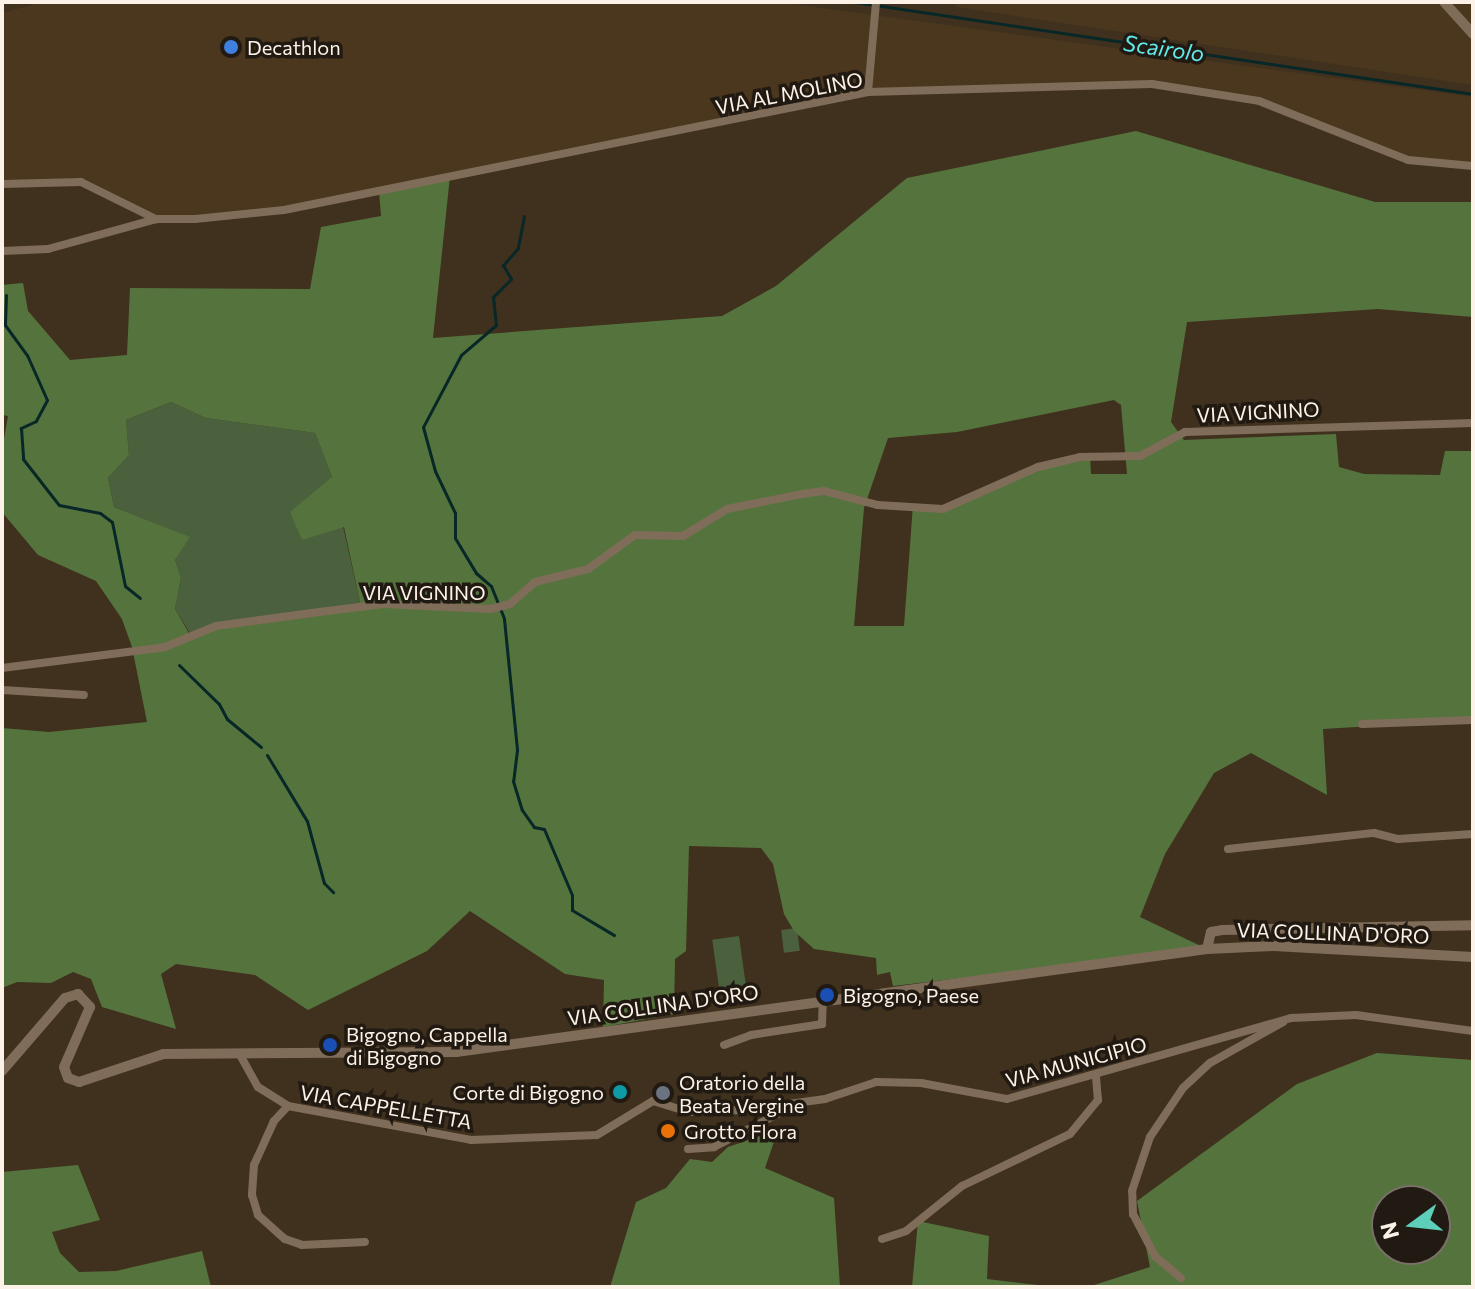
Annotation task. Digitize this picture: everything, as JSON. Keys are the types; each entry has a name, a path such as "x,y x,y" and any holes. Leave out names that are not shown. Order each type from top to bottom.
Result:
{"street":[{"path":"1444,2 1473,34"},
{"path":"868,92 875,7"},
{"name":"VIA AL MOLINO","path":"2,251 48,249 156,219 284,210 868,92 1152,84 1259,101 1408,160 1473,166"},
{"path":"2,184 81,182 156,219"},
{"name":"VIA VIGNINO","path":"2,668 165,647 216,626 347,608 463,604 490,609 505,606 535,582 588,569 635,535 683,536 742,505 824,491 878,505 943,509 1038,467 1080,457 1140,456 1185,432 1473,423"},
{"path":"2,690 84,695"},
{"path":"1362,724 1473,720"},
{"path":"1228,849 1374,833 1398,839 1473,834"},
{"path":"1207,949 1211,932 1222,930 1473,925"},
{"name":"VIA COLLINA D'ORO","path":"2,1071 65,998 78,994 90,1007 65,1060 66,1075 72,1081 154,1055 425,1055 1207,949 1274,946 1473,957"},
{"path":"724,1045 751,1035 822,1024 823,1001"},
{"name":"VIA MUNICIPIO","path":"602,1133 653,1101 696,1112 795,1105 876,1082 921,1083 1007,1099 1096,1075 1250,1026 1291,1018 1356,1015 1473,1031"},
{"path":"1181,1278 1155,1256 1133,1214 1132,1191 1150,1137 1183,1088 1210,1063 1291,1018"},
{"name":"VIA CAPPELLETTA","path":"239,1053 258,1087 288,1106 471,1140 602,1133"},
{"path":"882,1239 906,1231 962,1186 1070,1134 1098,1100 1096,1075"},
{"path":"688,1149 714,1147 795,1105"},
{"path":"288,1106 274,1121 254,1165 252,1195 258,1215 285,1239 302,1245 365,1242"}],"shaded area":[{"path":"42,2 779,2 1473,97 1473,166 1391,154 1284,109 1152,84 868,92 328,201 156,219 81,182 2,184 2,13"},
{"path":"954,2 1473,2 1473,85 956,7"}],"green space":[{"path":"1136,131 1375,202 1473,202 1473,317 1378,309 1187,322 1171,422 1184,440 1336,434 1339,467 1364,474 1440,475 1445,451 1473,451 1473,720 1323,729 1327,795 1251,753 1214,773 1165,854 1140,917 1207,949 893,986 890,972 877,975 876,958 814,949 794,931 784,914 773,864 761,848 689,846 686,951 675,959 674,1014 603,1027 604,980 565,974 470,911 427,951 308,1010 255,975 176,964 161,974 176,1029 102,1007 91,979 73,972 51,983 17,982 2,988 2,728 49,732 147,722 132,647 122,619 96,581 38,555 2,512 2,450 8,416 2,415 2,285 23,283 28,311 70,360 127,355 130,288 310,289 321,227 381,216 379,191 450,176 433,338 722,316 776,286 907,178","holes":["1114,400 1121,405 1127,474 1091,474 1090,456 1038,467 943,509 913,505 904,626 854,626 864,508 888,438 957,432","171,402 206,418 315,433 332,477 290,512 302,540 344,527 361,607 216,626 190,635 175,609 181,578 175,560 190,537 114,507 108,478 129,455 126,420"]},
{"path":"171,402 206,418 315,433 332,477 361,607 191,635 175,609 181,578 175,560 189,537 114,507 108,478 129,455 126,420"},
{"path":"797,928 800,951 784,953 781,930"},
{"path":"739,936 746,988 720,992 712,940"},
{"path":"1377,1053 1473,1060 1473,1287 1088,1287 1150,1267 1137,1201 1297,1084"},
{"path":"778,1130 765,1168 834,1198 840,1287 610,1287 636,1202 666,1188 690,1159 712,1162 728,1147"},
{"path":"78,1165 100,1220 52,1232 60,1253 79,1272 116,1271 202,1251 211,1287 2,1287 2,1172"},
{"path":"918,1221 989,1236 987,1279 1055,1287 912,1287"}],"waterway":[{"name":"Scairolo","path":"855,2 1473,94"},
{"path":"524,216 518,248 503,265 511,279 493,297 496,325 461,355 423,427 435,471 455,513 455,538 476,573 491,586 504,619 517,750 513,781 522,810 534,827 544,829 572,895 572,910 614,935"},
{"path":"6,295 5,325 27,355 47,400 36,421 21,428 23,459 59,505 100,513 112,522 125,586 140,598"},
{"path":"179,665 219,704 227,719 261,747"},
{"path":"267,755 307,821 324,883 333,892"}],"place":[{"name":"Decathlon","path":"231,47"},
{"name":"Bigogno, Paese","path":"827,995"},
{"name":"Bigogno, Cappella di Bigogno","path":"330,1045"},
{"name":"Corte di Bigogno","path":"620,1092"},
{"name":"Oratorio della Beata Vergine","path":"663,1093"},
{"name":"Grotto Flora","path":"668,1131"}]}
